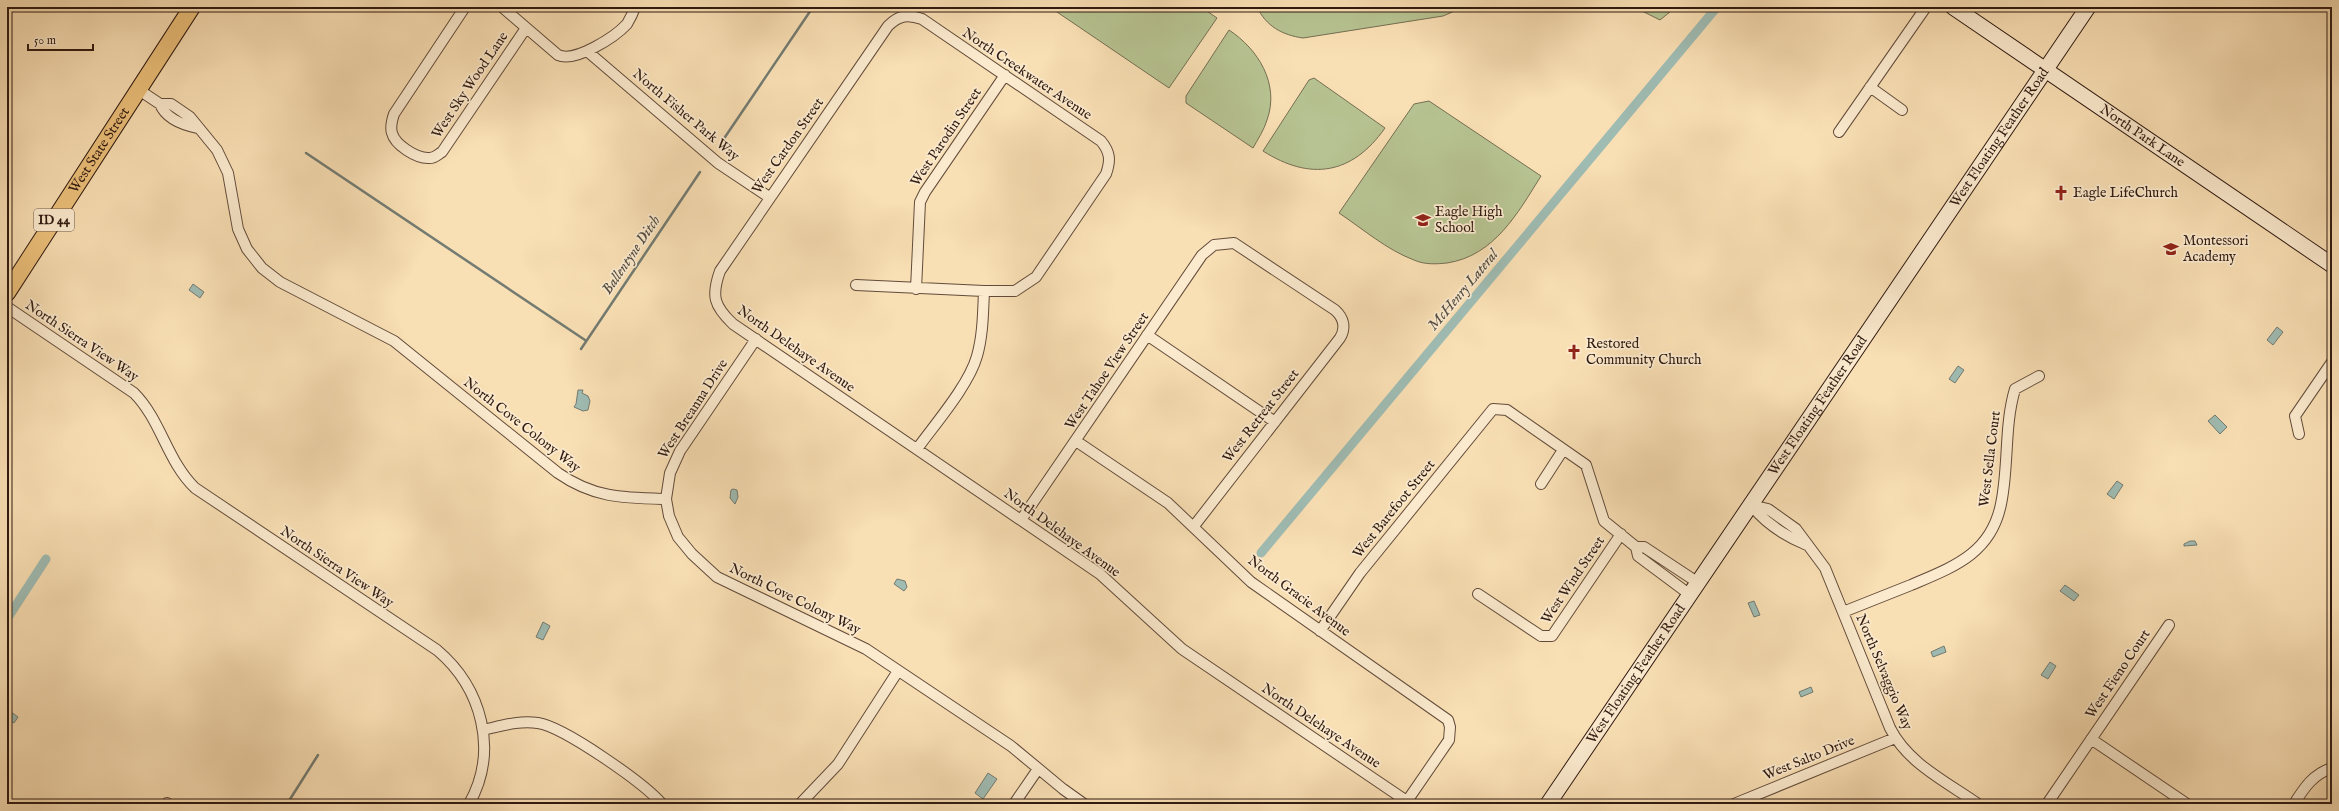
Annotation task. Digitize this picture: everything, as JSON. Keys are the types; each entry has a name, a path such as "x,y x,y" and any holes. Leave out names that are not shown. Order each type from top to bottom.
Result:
{"main road":[{"name":"West State Street","path":"7,293 192,7"},
{"name":"North Park Lane","path":"1953,7 2332,265"},
{"name":"West Floating Feather Road","path":"1548,804 2088,7"}],"street":[{"name":"West Sky Wood Lane","path":"465,7 394,114 391,126 392,134 398,143 417,156 427,158 436,157 442,152 526,28"},
{"path":"502,7 558,55 568,58 579,56 622,29 628,22 636,7"},
{"path":"1838,132 1926,7"},
{"name":"North Creekwater Avenue","path":"903,16 912,16 922,19 1101,140 1110,153 1110,164 1106,174 1036,277 1015,291 984,291"},
{"name":"West Cardon Street","path":"716,301 714,286 720,270 888,26 903,16"},
{"name":"North Fisher Park Way","path":"587,51 718,163 769,197"},
{"name":"West Parodin Street","path":"916,289 920,202 925,192 1005,75"},
{"path":"1870,87 1902,110"},
{"name":"North Cove Colony Way","path":"139,90 160,104 170,104 190,117 217,150 224,162 231,184 234,217 242,238 254,258 271,276 394,341 558,473 578,485 612,497 666,499 669,516 678,537 692,554 713,574 861,647 1011,746 1038,769 1084,804"},
{"name":"West Tahoe View Street","path":"1021,520 1202,254 1210,247 1220,243 1234,243 1242,246 1335,310 1343,322"},
{"path":"856,285 984,291 982,336 977,358 968,377 917,449"},
{"name":"North Delehaye Avenue","path":"716,301 721,313 756,339 1100,574 1182,650 1408,803"},
{"name":"North Sierra View Way","path":"7,307 134,393 148,408 181,473 195,488 445,657 460,672 471,690 479,709 483,730 483,763 478,783 469,804"},
{"name":"West Retreat Street","path":"1194,526 1340,338 1344,328 1343,322"},
{"path":"1147,336 1275,422"},
{"name":"West Breanna Drive","path":"666,499 667,483 674,462 756,339"},
{"path":"2299,434 2295,416 2332,362"},
{"name":"West Sella Court","path":"1843,612 1952,568 1970,557 1983,543 1995,524 2001,503 2010,405 2015,389 2039,376"},
{"name":"West Barefoot Street","path":"1320,631 1360,573 1493,409 1507,410 1563,450"},
{"name":"North Gracie Avenue","path":"1076,441 1168,503 1194,526 1251,582 1444,715 1450,727 1449,740 1408,803"},
{"path":"1541,484 1563,450 1586,465 1604,521 1636,547 1638,556 1693,588"},
{"name":"North Selvaggio Way","path":"1751,505 1768,509 1796,529 1825,568 1895,738 1904,751 1978,804"},
{"name":"West Wind Street","path":"1478,594 1541,636 1547,638 1552,636 1621,534"},
{"name":"West Fieno Court","path":"2047,804 2169,625"},
{"path":"800,804 838,764 898,671"},
{"path":"483,730 526,722 556,728 637,781 662,804"},
{"name":"West Salto Drive","path":"1734,804 1895,738"},
{"path":"2091,739 2187,804"},
{"path":"2294,804 2307,785 2320,772 2332,768"},
{"path":"1014,804 1038,769"}],"green space":[{"path":"1060,7 1201,7 1217,18 1169,88 1057,12"},
{"path":"1257,7 1464,7 1443,16 1303,38 1288,35 1270,24"},
{"path":"1634,7 1676,7 1660,20"},
{"path":"1229,30 1249,47 1257,57 1264,69 1271,93 1267,120 1253,148 1186,103 1186,96"},
{"path":"1314,78 1385,128 1372,144 1359,156 1344,164 1329,168 1314,169 1297,167 1280,161 1263,151 1309,80"},
{"path":"1429,101 1541,176 1514,218 1491,242 1478,252 1464,259 1435,264 1418,262 1394,251 1339,213 1414,104"}],"water":[{"path":"193,284 204,292 200,298 189,290"},
{"path":"2277,327 2283,332 2273,345 2267,340"},
{"path":"1958,366 1964,370 1955,383 1949,379"},
{"path":"578,390 583,390 582,393 588,396 590,401 588,410 583,411 574,407 576,404"},
{"path":"2215,415 2227,427 2220,434 2208,421"},
{"path":"2117,481 2123,485 2114,499 2107,494"},
{"path":"731,490 737,490 738,497 735,504 730,498"},
{"path":"2190,541 2195,541 2197,545 2184,546 2184,544"},
{"path":"897,579 905,581 907,587 904,591 894,584"},
{"path":"2065,585 2079,595 2074,601 2060,591"},
{"path":"1754,601 1760,615 1754,617 1748,603"},
{"path":"543,622 550,626 543,640 536,637"},
{"path":"1944,646 1946,652 1933,657 1931,652"},
{"path":"2050,662 2056,666 2048,679 2041,675"},
{"path":"1811,687 1813,692 1801,697 1799,692"},
{"path":"7,709 18,717 14,723 7,718"},
{"path":"988,773 997,779 983,799 975,793"}],"waterway":[{"name":"Ballentyne Ditch","path":"723,140 813,7"},
{"name":"McHenry Lateral","path":"1261,553 1717,7"},
{"path":"306,153 585,340"},
{"name":"Ballentyne Ditch","path":"581,349 700,172"},
{"path":"7,619 46,559"},
{"name":"Ballentyne Ditch","path":"287,804 318,755"}],"place":[{"name":"Eagle LifeChurch","path":"2061,193"},
{"name":"Eagle High School","path":"1423,220"},
{"name":"Montessori Academy","path":"2171,249"},
{"name":"Restored Community Church","path":"1574,352"}]}
